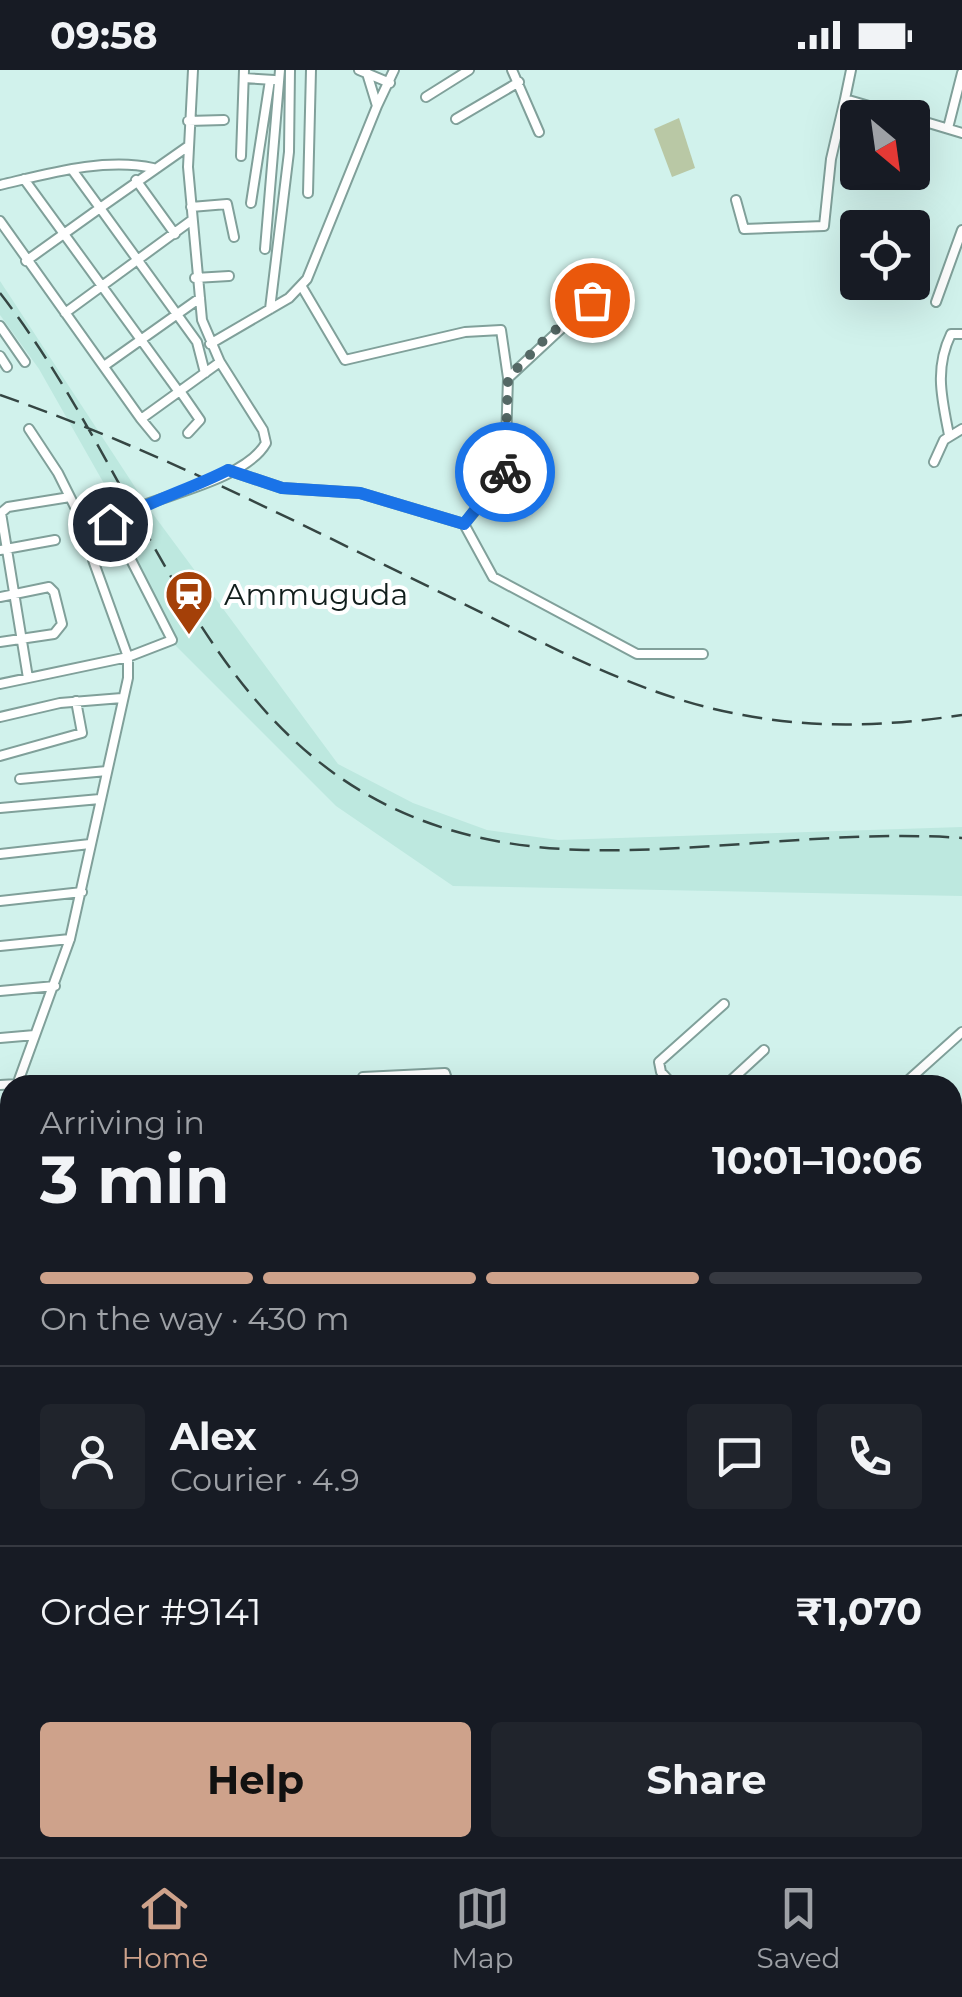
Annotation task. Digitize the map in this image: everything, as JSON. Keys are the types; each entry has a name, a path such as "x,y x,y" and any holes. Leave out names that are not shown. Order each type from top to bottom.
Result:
{"street":[{"path":"93,544 110,524 139,506 182,494 258,454 267,438 210,344 195,278 187,147 193,70"},
{"path":"270,309 281,224 290,70"},
{"path":"308,193 312,70"},
{"path":"210,344 302,287 394,70"},
{"path":"426,97 470,70"},
{"path":"512,70 539,132"},
{"path":"736,200 744,229 824,226 831,158 850,70"},
{"path":"364,71 390,82"},
{"path":"364,71 377,106"},
{"path":"948,128 962,73"},
{"path":"241,156 244,74 276,76"},
{"path":"252,203 276,76"},
{"path":"265,249 276,76"},
{"path":"456,118 519,82"},
{"path":"188,121 224,120"},
{"path":"930,123 962,133"},
{"path":"26,261 187,147"},
{"path":"0,184 134,164 153,168"},
{"path":"73,171 200,348 204,373"},
{"path":"24,179 200,420 188,433"},
{"path":"136,180 175,234"},
{"path":"191,207 227,204 234,236"},
{"path":"64,313 192,220"},
{"path":"0,221 155,436"},
{"path":"269,223 281,224"},
{"path":"936,302 962,230"},
{"path":"952,262 962,266"},
{"path":"195,278 228,276"},
{"path":"302,287 345,360 465,332 501,330 508,378 505,475 464,524"},
{"path":"104,366 200,298"},
{"path":"508,378 548,336 592,300"},
{"path":"0,326 25,362"},
{"path":"949,435 939,380 941,356 951,334 962,334"},
{"path":"0,356 7,366"},
{"path":"141,418 220,362"},
{"path":"21,1075 70,940 128,657 98,577 93,544 29,429"},
{"path":"934,462 949,435 962,429"},
{"path":"228,470 282,488 360,493 464,524 493,576 637,654 703,654"},
{"path":"28,678 2,550 1,513 5,508 70,497"},
{"path":"2,550 55,540"},
{"path":"0,684 128,657 172,640 127,552"},
{"path":"0,597 48,587 61,618 59,631 0,642"},
{"path":"0,717 76,701 122,698"},
{"path":"0,756 82,733 76,701"},
{"path":"20,779 106,771"},
{"path":"0,808 100,800"},
{"path":"0,854 90,844"},
{"path":"0,901 82,892"},
{"path":"0,946 70,940"},
{"path":"0,991 55,986"},
{"path":"664,1075 659,1062 724,1004"},
{"path":"914,1075 962,1032"},
{"path":"0,1038 35,1035"},
{"path":"737,1075 764,1050"},
{"path":"391,1075 446,1075"}],"shaded area":[{"path":"679,118 695,168 672,177 654,129"},
{"path":"0,281 150,510 338,764 413,803 487,830 558,840 962,827 962,896 453,886 336,806 158,628 162,617 127,545 136,540 39,369 0,315"}],"railway":[{"path":"0,293 62,384 221,656 284,731 362,792 460,833 584,850 868,836 962,838"},
{"path":"0,395 174,465 560,651 668,696 743,715 825,724 880,724 962,715"}],"way so far":[{"path":"505,472 508,378 548,336 592,300"}],"place":[{"name":"Ammuguda","path":"189,636"}],"route":[{"path":"110,524 139,506 182,494 228,470 282,488 360,493 464,524 505,472"}]}
